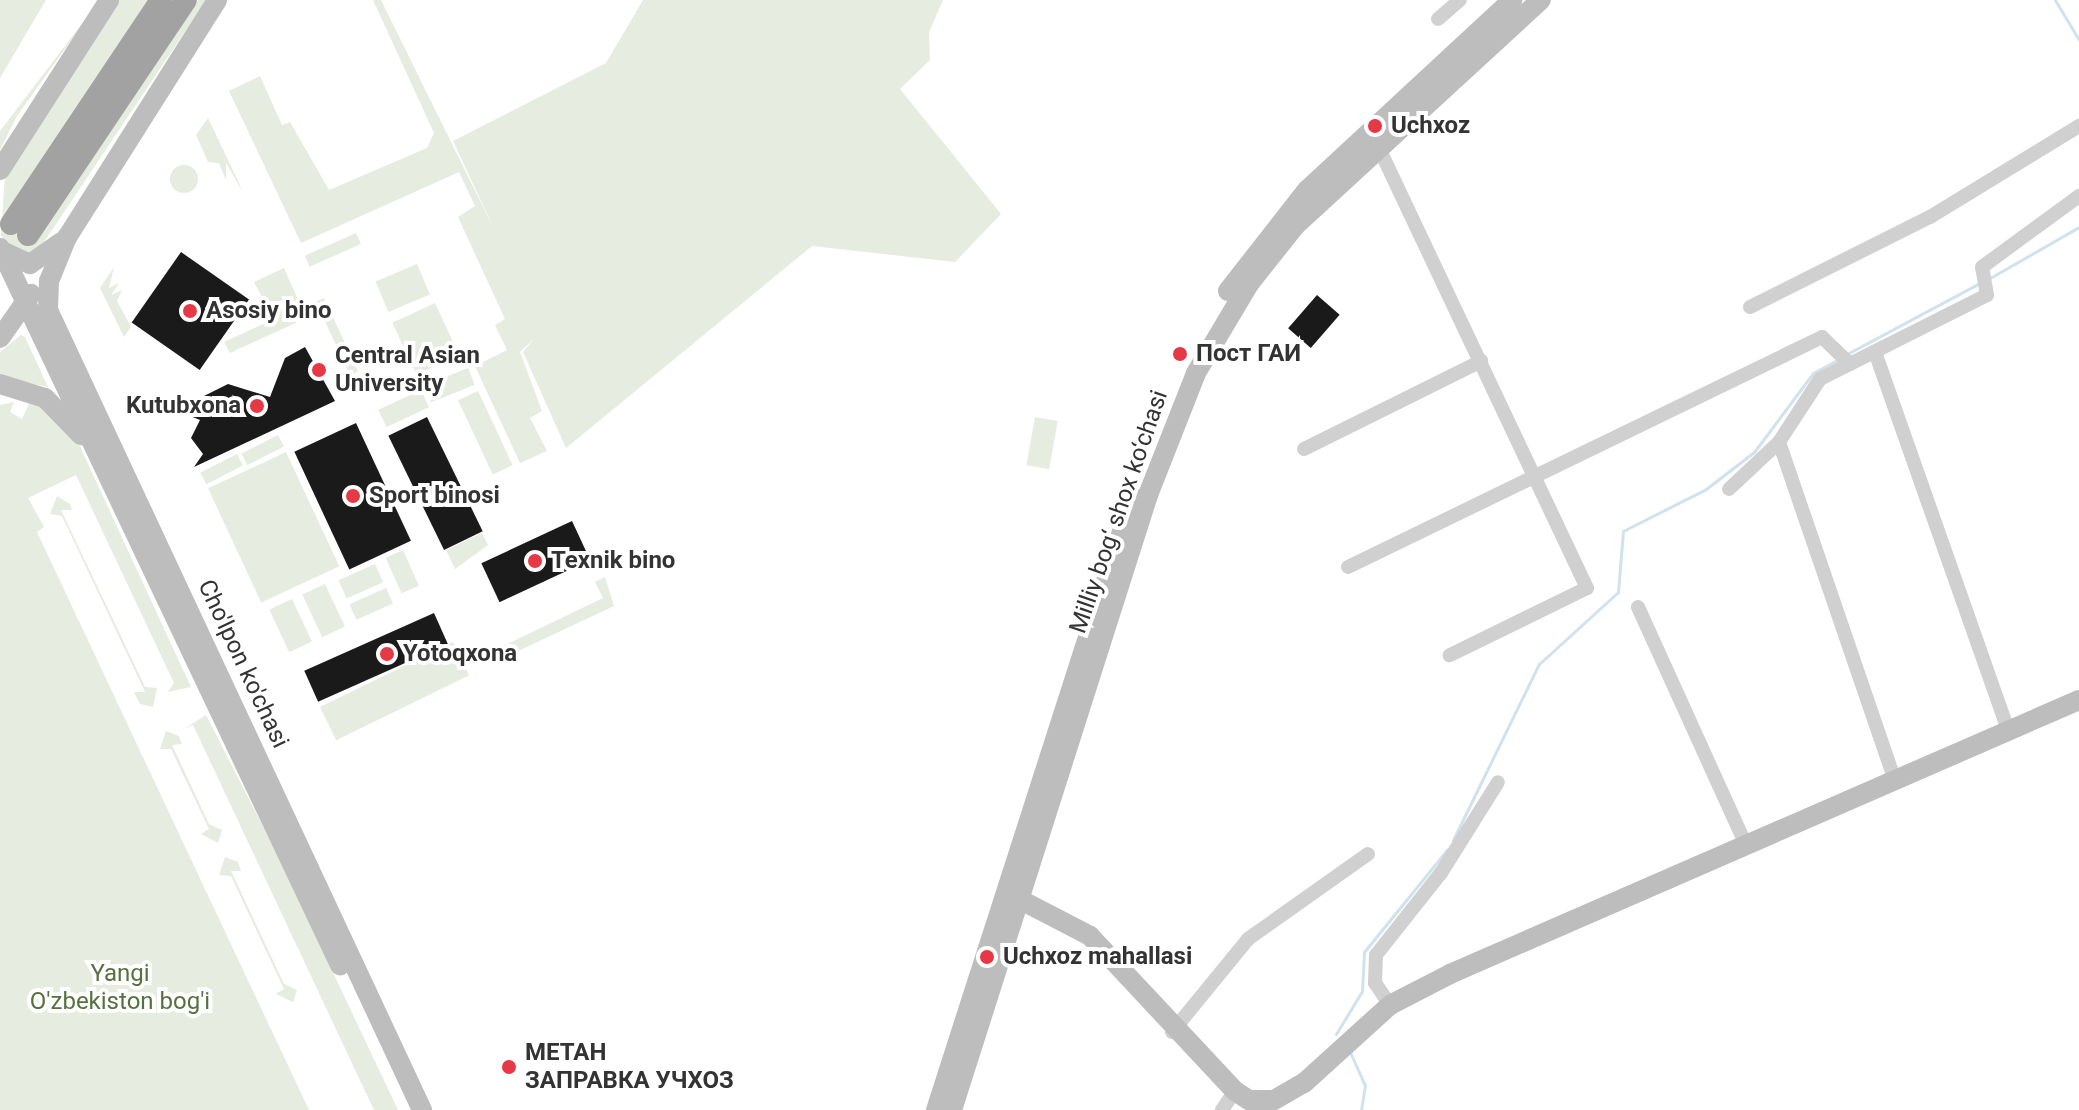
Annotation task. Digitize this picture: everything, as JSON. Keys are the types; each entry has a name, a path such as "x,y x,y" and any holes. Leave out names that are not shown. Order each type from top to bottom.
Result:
{"highway":[{"path":"161,0 20,230 186,0"}],"main road":[{"path":"0,170 109,0"},
{"path":"0,338 217,0"},
{"name":"Milliy bog‘ shox ko‘chasi","path":"952,1110 1137,484 1199,338 1260,245 1307,190 1507,14 1541,0"},
{"name":"Milliy bog‘ shox ko‘chasi","path":"936,1110 1015,896 1148,495 1191,382 1272,255 1507,14"},
{"path":"1,250 34,263 67,237"},
{"name":"Cho'lpon ko'chasi","path":"67,237 49,281 48,310 422,1110"},
{"name":"Cho'lpon ko'chasi","path":"1,250 408,1110"},
{"path":"0,384 36,392 71,421 136,531"},
{"path":"1015,896 1090,936 1172,1032 1241,1101 1287,1095 1390,1005 2079,700"}],"street":[{"path":"1438,19 1460,0"},
{"path":"1750,307 1930,217 2079,126"},
{"path":"1378,146 1587,588 1450,655"},
{"path":"1729,489 1779,442 1820,379 1845,359 1875,352 1987,295 1982,267 2079,196"},
{"path":"1348,567 1538,480 1822,337 1845,359"},
{"path":"1875,352 2009,733"},
{"path":"1304,449 1481,361"},
{"path":"1779,442 1895,781"},
{"path":"1638,607 1746,845"},
{"path":"1390,1005 1375,983 1383,941 1441,873 1498,782"},
{"path":"1172,1032 1248,939 1368,854"},
{"path":"1222,1110 1241,1101"}],"green space":[{"path":"0,0 46,0 0,78"},
{"path":"117,0 148,0 36,241 198,0 206,0 34,257 5,244 1,235 5,174"},
{"path":"373,0 381,0 496,233 453,141 606,63 643,0 943,0 929,32 930,60 900,89 1001,214 955,262 812,246 566,448 523,352 534,339 520,352 542,411 530,418 547,451 520,463 475,366 507,350 495,325 505,319 458,217 475,206 459,172 301,243 229,91 260,76 282,125 290,122 329,190 427,148 434,133"},
{"path":"97,4 17,116 0,150 0,131"},
{"path":"208,118 243,192 226,163 226,180 219,163 208,162 196,135"},
{"path":"184,165 194,169 198,179 194,189 184,193 174,189 170,179 174,169"},
{"path":"356,233 361,244 310,267 305,256"},
{"path":"417,264 430,294 388,312 376,282"},
{"path":"114,267 109,288 119,283 111,295 122,290 117,301 131,327 124,337 100,288"},
{"path":"284,268 306,318 230,353 224,342 274,319 254,282"},
{"path":"324,298 358,371 350,375 316,302"},
{"path":"435,303 459,355 416,375 392,323"},
{"path":"21,335 25,337 48,387 0,377 0,352"},
{"path":"468,368 475,385 431,402 424,386"},
{"path":"421,390 429,407 386,427 378,410"},
{"path":"478,391 513,465 493,475 458,400"},
{"name":"Yangi O'zbekiston bog'i","path":"33,395 77,440 191,687 168,692 174,683 76,475 28,498 44,527 37,532 309,1110 0,1110 0,405 14,402 10,412 22,419"},
{"path":"1035,417 1058,421 1049,469 1026,465"},
{"path":"278,435 284,447 247,465 241,454"},
{"path":"286,452 339,566 261,603 208,488"},
{"path":"237,454 243,466 206,484 200,473"},
{"path":"57,496 70,504 72,510 61,510 145,687 157,688 153,707 140,704 134,692 145,692 62,516 50,514"},
{"path":"482,533 488,545 455,569 446,550"},
{"path":"403,550 419,586 402,593 386,558"},
{"path":"375,564 383,582 347,599 338,580"},
{"path":"605,577 614,606 497,661 493,651 603,598 595,582"},
{"path":"325,584 345,627 322,637 302,595"},
{"path":"386,588 393,604 356,620 349,604"},
{"path":"292,599 312,642 289,652 269,610"},
{"path":"453,642 469,675 336,740 320,707"},
{"path":"206,715 275,850 398,1110 374,1110 193,725 184,729"},
{"path":"166,731 179,736 182,744 172,745 209,824 222,830 218,843 201,834 209,829 171,749 160,749"},
{"path":"225,857 238,862 241,871 231,871 284,984 297,990 293,1002 276,994 284,989 231,876 219,875"}],"building":[{"name":"Asosiy bino","path":"181,252 249,300 200,370 132,322"},
{"path":"1317,295 1340,315 1311,348 1288,328"},
{"name":"Kutubxona","path":"305,347 335,401 194,467 203,454 191,438 200,420 183,413 192,402 228,384 270,397 285,358"},
{"path":"427,417 483,531 444,550 388,436"},
{"name":"Sport binosi","path":"356,423 411,541 349,570 294,452"},
{"name":"Texnik bino","path":"572,521 590,560 500,602 481,563"},
{"name":"Yotoqxona","path":"434,613 448,644 318,702 304,671"}],"waterway":[{"path":"2055,0 2079,40"},
{"path":"1990,278 2079,227"},
{"path":"1845,355 1980,283"},
{"path":"1453,840 1539,664 1618,592 1623,531 1706,489 1754,452 1813,373 1839,359"},
{"path":"1336,1034 1362,991 1364,952 1447,850"},
{"path":"1350,1052 1365,1085 1361,1110"}],"place":[{"name":"Uchxoz","path":"1375,126"},
{"name":"Asosiy bino","path":"190,311"},
{"name":"Пост ГАИ","path":"1180,354"},
{"name":"Central Asian University","path":"319,370"},
{"name":"Kutubxona","path":"257,406"},
{"name":"Sport binosi","path":"353,496"},
{"name":"Texnik bino","path":"535,561"},
{"name":"Yotoqxona","path":"387,654"},
{"name":"Uchxoz mahallasi","path":"987,957"},
{"name":"МЕТАН ЗАПРАВКА УЧХОЗ","path":"509,1067"}]}
